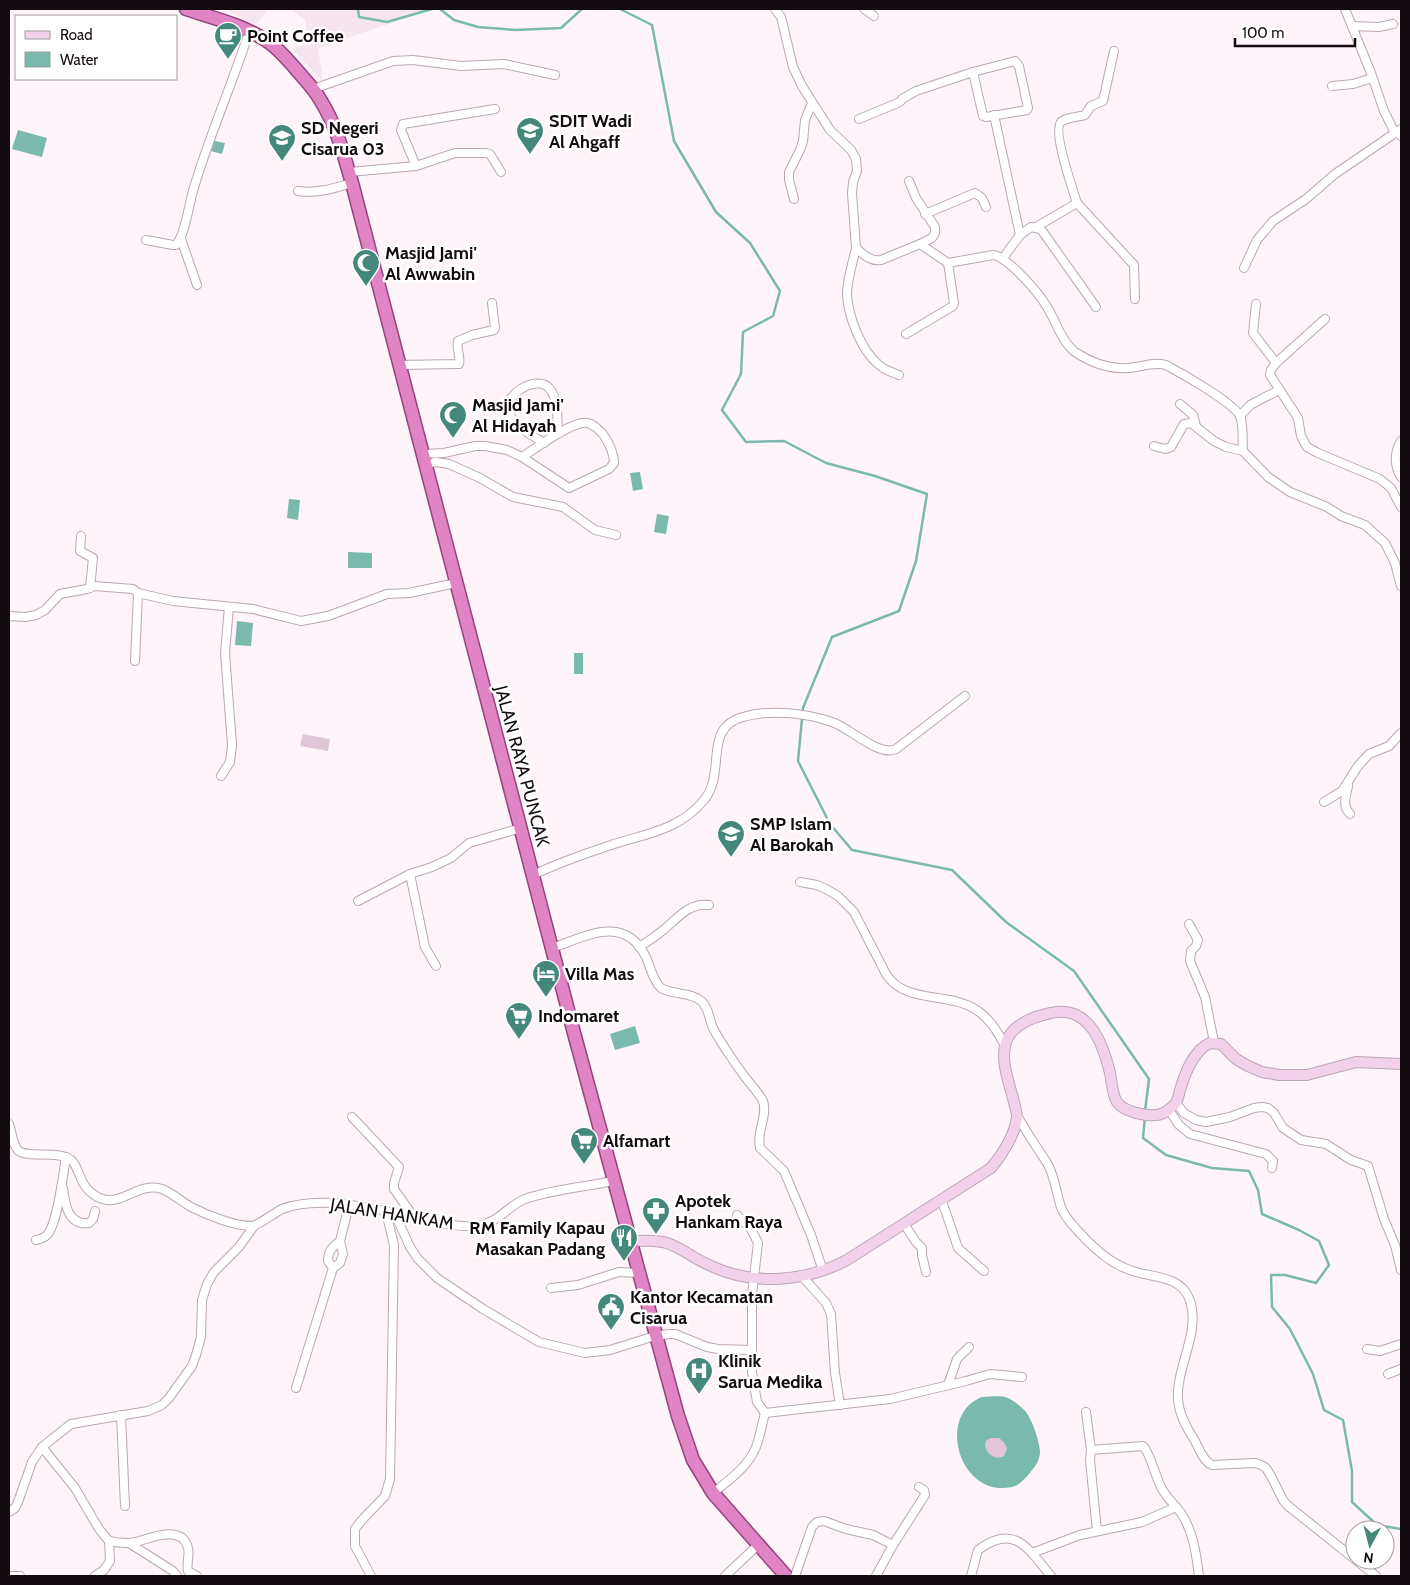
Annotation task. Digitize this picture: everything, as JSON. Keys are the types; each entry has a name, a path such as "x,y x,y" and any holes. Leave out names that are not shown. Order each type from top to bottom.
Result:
{"highway":[{"name":"JALAN RAYA PUNCAK","path":"186,9 250,32 268,42 286,58 313,89 327,111 351,178 552,948 655,1336 686,1442 698,1469 713,1493 786,1576"}],"main road":[{"path":"630,1242 650,1240 666,1242 720,1270 754,1279 775,1279 822,1271 847,1260 991,1168 1011,1134 1017,1115 1005,1066 1004,1044 1016,1027 1030,1019 1058,1012 1080,1017 1090,1025 1103,1048 1117,1102 1123,1108 1133,1112 1158,1115 1172,1107 1189,1066 1208,1043 1214,1042 1222,1045 1236,1059 1248,1066 1262,1072 1279,1075 1307,1075 1356,1062 1401,1064"}],"street":[{"path":"774,9 781,17 795,73 830,130 851,150 856,158 857,171 852,186 856,248 847,292 853,323 875,361 887,370 899,375"},
{"path":"864,9 874,16"},
{"path":"1244,268 1257,240 1273,221 1306,200 1336,174 1400,132 1393,128 1384,111 1350,17 1345,9"},
{"path":"1352,26 1379,27 1393,24"},
{"path":"146,240 173,245 181,239 206,151 250,32"},
{"path":"1114,51 1103,101 1091,106 1085,115 1063,120 1060,124 1059,133 1064,160 1077,203 1134,265 1135,299"},
{"path":"313,89 393,60 460,66 510,65 555,75"},
{"path":"859,120 900,102 916,90 973,72 1015,61 1018,64 1027,110 983,116 973,72"},
{"path":"1332,86 1353,84 1372,78"},
{"path":"794,199 789,172 803,141 805,120 812,103"},
{"path":"416,166 401,130 403,124 495,109"},
{"path":"994,115 1020,235"},
{"path":"298,191 309,192 331,189 351,178 416,166 455,153 490,154 501,172"},
{"path":"856,248 865,256 876,261 932,238 935,227 908,181"},
{"path":"926,214 975,193 982,198 986,207"},
{"path":"1003,258 1027,228 1036,227 1077,203"},
{"path":"1036,227 1043,232 1096,307"},
{"path":"181,239 197,285"},
{"path":"920,244 948,263 994,255 1000,256 1021,275 1040,298 1052,315 1063,338 1074,351 1111,368 1129,368 1156,364 1166,365 1229,404 1240,416 1242,451"},
{"path":"906,334 953,306 948,263"},
{"path":"399,365 459,364 458,341 472,335 494,330 492,304"},
{"path":"1256,304 1253,333 1276,363"},
{"path":"1325,319 1276,363 1270,375 1298,418 1301,436 1307,447 1380,479 1391,488 1401,507"},
{"path":"544,443 520,426 510,414 509,404 518,391 539,383 545,384 550,389 556,404 558,434"},
{"path":"1240,416 1250,405 1279,390"},
{"path":"1180,404 1193,415 1196,426"},
{"path":"424,459 463,448 481,446 507,450 522,457 569,488 609,469 613,465 614,459 610,446 604,436 589,423 582,423 558,434 522,457"},
{"path":"1154,446 1169,448 1174,443 1184,424 1191,423 1214,441 1226,447 1242,451 1268,477 1290,492 1327,507 1341,516 1359,521 1374,532 1383,541 1393,559 1401,586"},
{"path":"1401,441 1398,447 1396,464 1401,477"},
{"path":"424,459 449,464 480,478 515,498 563,507 595,530 616,536"},
{"path":"81,536 80,551 93,558 90,588"},
{"path":"9,616 25,617 36,615 46,610 60,594 96,586 133,589 138,593 165,599 253,609 289,619 310,621 387,594 409,593 456,583"},
{"path":"135,660 138,593"},
{"path":"221,776 230,762 232,745 225,650 229,607"},
{"path":"533,874 578,856 657,832 682,819 699,806 712,789 717,766 718,742 723,729 735,720 769,712 789,713 826,720 839,724 874,747 891,751 965,696"},
{"path":"1324,802 1339,794 1358,766 1369,754 1389,746 1401,733"},
{"path":"1348,782 1345,804 1346,810 1350,814"},
{"path":"358,901 410,874 451,858 469,843 521,828"},
{"path":"410,874 425,947 436,966"},
{"path":"800,882 818,885 826,889 838,896 854,912 886,974 894,984 916,994 952,1001 976,1009 991,1023 1004,1044"},
{"path":"639,947 689,909 698,905 709,905"},
{"path":"1189,924 1198,940 1189,958 1190,964 1205,997 1214,1042"},
{"path":"552,948 592,934 610,930 626,936 639,947 659,985 666,990 697,998 703,1002 714,1029 735,1063 763,1101 765,1109 759,1131 759,1144 762,1150 784,1171 811,1235 822,1271"},
{"path":"1172,1107 1179,1125 1190,1134 1266,1154 1273,1160 1272,1168"},
{"path":"1172,1107 1196,1120 1206,1122 1254,1108 1268,1108 1274,1113 1282,1127 1302,1140 1324,1143 1352,1160 1368,1166 1397,1252 1401,1270"},
{"path":"1017,1115 1048,1165 1063,1212 1073,1225 1104,1256 1112,1261 1134,1271 1170,1280 1180,1286 1187,1295 1191,1306 1192,1325 1178,1398 1181,1414 1188,1432 1208,1463 1212,1465 1255,1464 1264,1466 1285,1503 1365,1573 1376,1576"},
{"path":"352,1117 399,1167 394,1190 413,1216"},
{"path":"9,1124 16,1147 20,1152 30,1155 47,1154 66,1157 75,1164 84,1186 101,1198 114,1200 139,1190 159,1188 209,1215 254,1226 239,1247 214,1272 207,1284 202,1300 202,1329 192,1366 162,1405 148,1411 71,1424 42,1447 32,1462 18,1502 11,1509"},
{"path":"36,1240 44,1238 51,1229 66,1157"},
{"path":"62,1180 66,1206 74,1220 80,1224 89,1223 94,1219 95,1211"},
{"name":"JALAN HANKAM","path":"254,1226 289,1207 319,1203 349,1204 454,1225 482,1225 500,1218 524,1200 544,1194 614,1181"},
{"path":"942,1201 958,1248 984,1272"},
{"path":"296,1388 333,1268 340,1263 343,1254 340,1240 349,1204"},
{"path":"371,1576 355,1546 354,1540 357,1525 385,1496 390,1479 394,1245 386,1212"},
{"path":"395,1214 410,1247 418,1259 432,1273 461,1295 539,1342 585,1352 610,1350 655,1336 675,1334 707,1347 751,1350"},
{"path":"713,1493 743,1467 753,1453 757,1446 765,1413 757,1402 752,1372 752,1294 757,1239 749,1226 737,1215"},
{"path":"904,1224 922,1248 926,1272"},
{"path":"333,1268 329,1265 328,1257 331,1248 340,1240"},
{"path":"551,1288 578,1285 619,1272 639,1273"},
{"path":"801,1275 826,1303 831,1314 835,1372 840,1405"},
{"path":"1368,1349 1384,1350 1401,1344"},
{"path":"948,1385 957,1359 969,1347"},
{"path":"1388,1374 1401,1368"},
{"path":"765,1413 890,1399 990,1374 1022,1376"},
{"path":"1086,1412 1091,1450 1090,1460 1096,1531"},
{"path":"121,1415 126,1506"},
{"path":"1091,1450 1138,1446 1145,1448 1162,1489 1176,1507 1192,1534 1199,1576"},
{"path":"42,1447 75,1488 99,1529 109,1541 110,1561 104,1570 95,1576"},
{"path":"876,1576 925,1495 924,1490 919,1488"},
{"path":"1032,1553 1096,1531 1142,1522 1176,1507"},
{"path":"795,1576 812,1527 818,1521 873,1535 893,1545"},
{"path":"109,1541 129,1543 164,1534 180,1538 188,1550 188,1571 198,1576"},
{"path":"971,1576 978,1550 994,1541 1007,1538 1016,1539 1024,1545 1051,1576"},
{"path":"129,1543 173,1571 177,1576"},
{"path":"725,1576 758,1546"},
{"path":"9,1576 20,1576"}],"shaded area":[{"path":"223,9 268,9 256,25"},
{"path":"290,9 432,9 318,48 323,82 292,49 309,43 305,20"},
{"path":"303,734 330,739 328,751 300,746"},
{"path":"991,1438 999,1438 1004,1443 1007,1448 1004,1456 995,1457 988,1452 985,1445 986,1441"}],"water":[{"path":"18,130 47,138 42,157 12,149"},
{"path":"210,140 225,143 222,154 207,150"},
{"path":"640,472 643,489 633,491 630,473"},
{"path":"289,499 300,500 298,520 287,518"},
{"path":"657,514 669,516 666,534 654,532"},
{"path":"348,552 372,553 372,568 348,568"},
{"path":"237,621 253,623 251,646 235,645"},
{"path":"574,653 583,653 583,674 574,674"},
{"path":"635,1026 640,1043 615,1050 610,1034"},
{"path":"982,1397 1005,1397 1018,1404 1028,1416 1037,1437 1040,1454 1034,1467 1018,1485 998,1488 983,1483 971,1474 963,1461 958,1447 957,1432 961,1417 969,1405","holes":["991,1438 999,1438 1007,1448 1004,1456 995,1457 990,1454 985,1445 986,1441"]}],"waterway":[{"path":"358,9 359,17 387,22 432,9"},
{"path":"440,9 454,20 478,27 515,30 561,28 582,9"},
{"path":"620,9 652,25 674,141 716,212 750,243 780,291 773,316 743,332 741,374 722,410 746,442 784,441 826,463 875,476 927,494 916,561 899,611 832,637 803,708 798,761 830,824 852,850 952,870 1006,922 1074,971 1149,1079 1145,1111"},
{"path":"1145,1116 1143,1138 1166,1155 1212,1168 1249,1171 1258,1190 1262,1214 1319,1241 1329,1265 1316,1283 1285,1275 1271,1275 1272,1307 1290,1329 1313,1374 1324,1410 1343,1420 1352,1471 1352,1502 1377,1525 1401,1529"}],"place":[{"name":"Point Coffee","path":"228,60"},
{"name":"SDIT Wadi Al Ahgaff","path":"530,155"},
{"name":"SD Negeri Cisarua 03","path":"282,162"},
{"name":"Masjid Jami' Al Awwabin","path":"366,287"},
{"name":"Masjid Jami' Al Hidayah","path":"453,439"},
{"name":"SMP Islam Al Barokah","path":"731,858"},
{"name":"Villa Mas","path":"546,998"},
{"name":"Indomaret","path":"519,1040"},
{"name":"Alfamart","path":"584,1165"},
{"name":"Apotek Hankam Raya","path":"656,1235"},
{"name":"RM Family Kapau Masakan Padang","path":"624,1262"},
{"name":"Kantor Kecamatan Cisarua","path":"611,1331"},
{"name":"Klinik Sarua Medika","path":"699,1395"}]}
